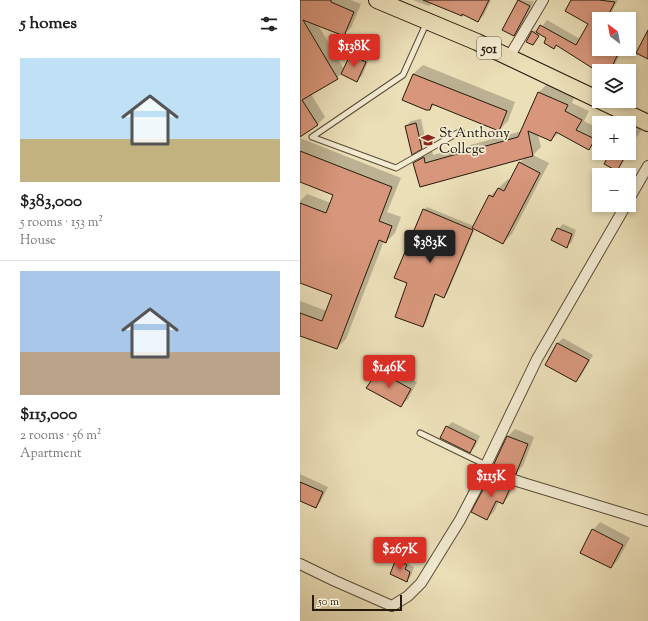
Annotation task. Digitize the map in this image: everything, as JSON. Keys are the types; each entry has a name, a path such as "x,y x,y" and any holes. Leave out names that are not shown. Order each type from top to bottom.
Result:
{"main road":[{"name":"501","path":"377,0 509,57 592,96"},
{"name":"501","path":"617,108 648,123"}],"street":[{"path":"509,57 544,0"},
{"path":"636,187 648,166"},
{"path":"300,564 392,606 408,596 421,583 460,520 537,360 622,212"},
{"path":"486,468 520,482 648,521"}],"lane":[{"path":"427,21 403,75 312,137 396,168 460,131"},
{"path":"420,433 486,468"}],"building":[{"path":"300,0 331,0 331,2 354,12 344,36 303,20 338,79 302,100 318,125 300,137"},
{"path":"423,0 489,0 478,22 462,14 462,16"},
{"path":"518,0 530,6 514,36 502,30"},
{"path":"571,0 599,0 615,2 610,12 592,12 592,56 617,56 613,64 592,64 592,68 556,45 554,49 544,43 546,38 536,32 540,25 576,45 588,24 565,11"},
{"path":"648,30 648,59 636,53"},
{"path":"532,31 539,36 533,45 526,42"},
{"path":"350,55 366,62 357,82 341,74"},
{"path":"413,74 507,111 499,131 432,104 430,110 426,110 402,100"},
{"path":"538,92 568,105 565,111 582,120 576,130 592,138 592,144 589,150 556,132 551,141 528,131 533,156 420,187 413,163 424,157 425,163 518,137"},
{"path":"416,123 422,149 412,155 405,126"},
{"path":"300,151 392,187 379,221 392,226 386,243 379,240 337,349 300,336 300,313 322,321 332,295 300,283 300,203 326,213 333,195 300,182"},
{"path":"606,160 623,160 619,168 611,168 604,164"},
{"path":"519,162 540,173 503,244 472,228 489,195 493,197 498,188 504,191"},
{"path":"423,209 473,230 444,298 435,294 423,327 395,317 407,283 394,278"},
{"path":"557,228 572,234 567,248 551,240"},
{"path":"557,343 589,360 576,382 545,365"},
{"path":"378,371 411,389 401,407 366,388"},
{"path":"446,426 476,441 470,453 440,438"},
{"path":"507,436 528,444 516,474 493,466"},
{"path":"489,478 511,486 503,504 496,501 487,520 471,512"},
{"path":"300,482 323,492 316,508 300,501"},
{"path":"592,529 623,545 611,568 580,553"},
{"path":"396,559 407,565 405,569 410,572 407,582 390,574"}],"place":[{"name":"St Anthony College","path":"428,140"}]}
